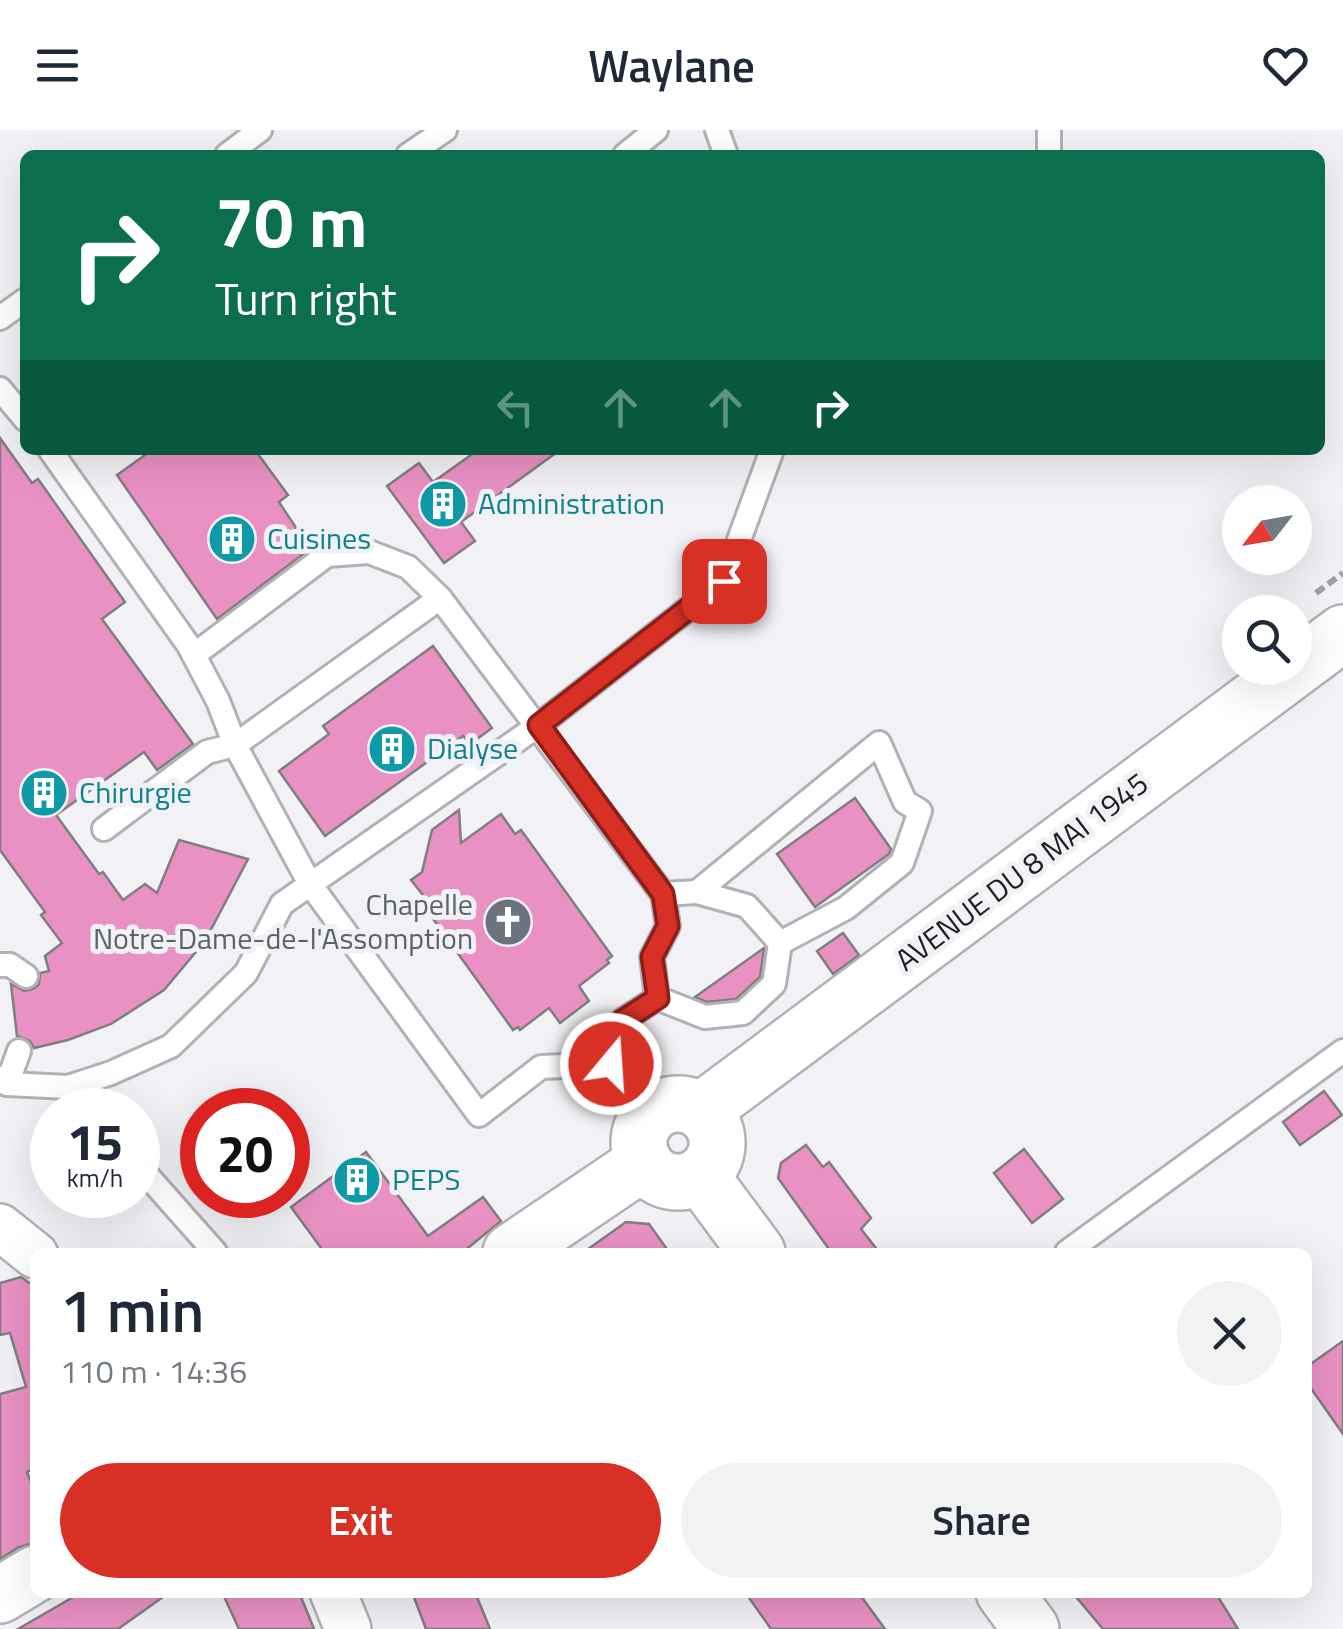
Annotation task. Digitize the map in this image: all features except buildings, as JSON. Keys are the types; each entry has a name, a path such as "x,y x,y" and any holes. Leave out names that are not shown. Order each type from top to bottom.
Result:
{"main road":[{"name":"AVENUE DU 8 MAI 1945","path":"701,1110 1343,633"},
{"path":"516,1248 646,1140 658,1109 687,1104 701,1110 717,1138 710,1166 700,1175 681,1182 667,1181 652,1173 646,1140"},
{"path":"700,1175 754,1248"},
{"path":"0,1595 30,1577"},
{"path":"1008,1598 1031,1629"}],"street":[{"path":"0,1227 30,1252"},
{"path":"336,1598 348,1629"}],"lane":[{"path":"234,150 260,130"},
{"path":"415,150 445,130"},
{"path":"630,150 656,130"},
{"path":"0,389 20,413"},
{"path":"56,455 194,655 235,745 310,884 479,1115 541,1067 611,1064"},
{"path":"19,1051 3,1081 68,1087 171,1046 246,973 282,904 539,725 724,581 770,455"},
{"path":"194,655 327,555 369,552 408,567 440,598 663,894 668,926 652,957 658,998"},
{"path":"104,829 207,752 235,745 440,598"},
{"path":"696,892 879,743 905,802 920,811 902,863 846,908 780,943"},
{"path":"663,894 696,892 747,906 780,943"},
{"path":"658,998 706,1017 743,1013 774,984 780,943"},
{"path":"0,965 10,964 26,976"},
{"path":"646,1140 611,1064 622,1021 658,998"},
{"path":"1072,1248 1343,1051"},
{"path":"160,1190 211,1248"}],"place":[{"name":"Administration","path":"443,504"},
{"name":"Cuisines","path":"232,539"},
{"name":"Dialyse","path":"392,749"},
{"name":"Chirurgie","path":"44,793"},
{"name":"Chapelle Notre-Dame-de-l'Assomption","path":"508,922"},
{"name":"PEPS","path":"357,1180"}],"route":[{"path":"611,1064 622,1021 658,998 652,957 668,926 663,894 539,725 724,581"}]}
